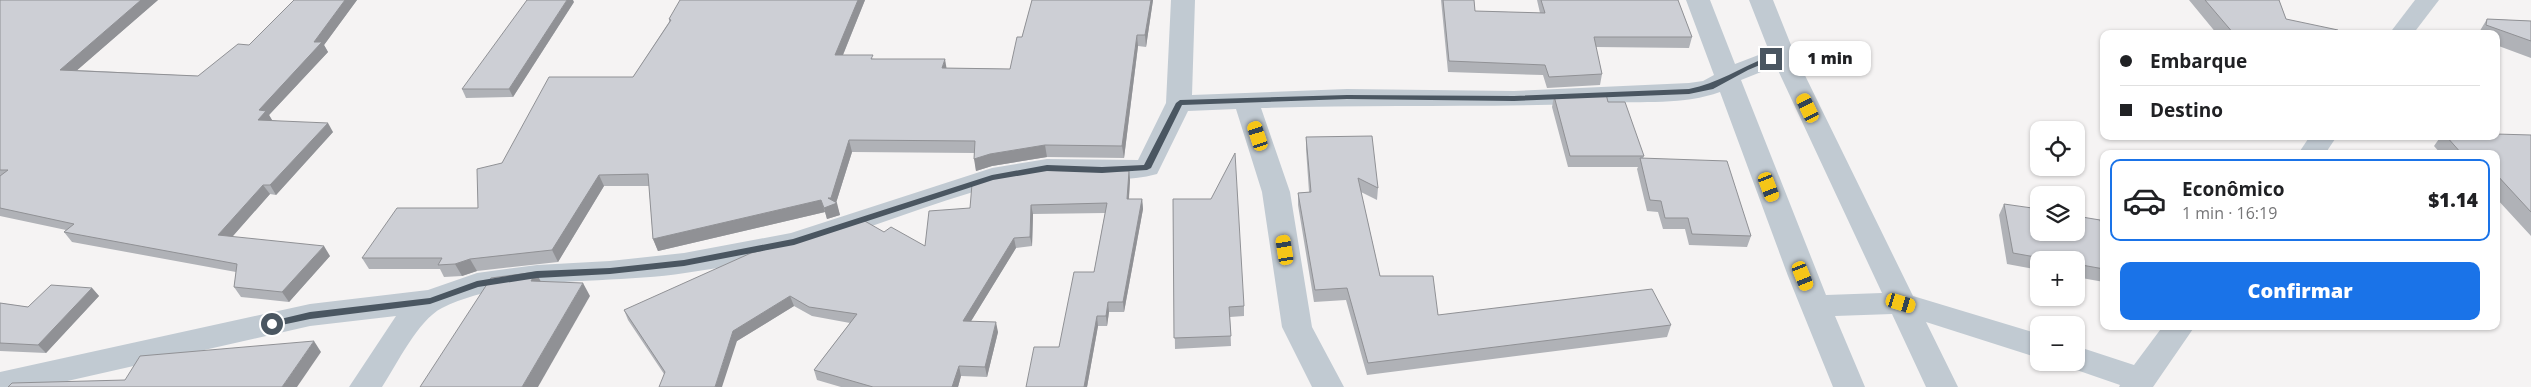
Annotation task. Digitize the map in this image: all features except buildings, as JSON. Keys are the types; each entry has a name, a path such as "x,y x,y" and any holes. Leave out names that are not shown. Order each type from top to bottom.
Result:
{"street":[{"path":"0,384 310,316 430,301 477,284 528,276 610,271 684,263 794,242 992,177 1047,168 1102,170 1147,168 1180,103 1183,0"},
{"path":"1698,0 1815,306 1849,387"},
{"path":"1761,0 1783,55 1942,387"},
{"path":"2404,30 2427,0"},
{"path":"1180,103 1347,97 1514,98 1689,91 1710,87 1745,68 1783,55"},
{"path":"1246,100 1276,192 1297,327 1328,387"},
{"path":"365,387 410,319 430,301"},
{"path":"1815,306 1901,303 2030,343"},
{"path":"2085,362 2138,383 2177,330"}],"route":[{"path":"272,324 310,316 430,301 477,284 537,274 610,271 684,263 794,242 992,177 1047,168 1102,170 1147,168 1180,103 1347,97 1514,98 1689,91 1710,87 1745,68 1771,59"}]}
